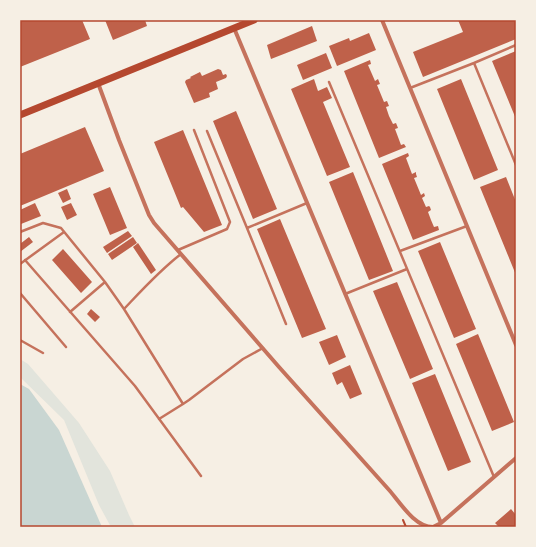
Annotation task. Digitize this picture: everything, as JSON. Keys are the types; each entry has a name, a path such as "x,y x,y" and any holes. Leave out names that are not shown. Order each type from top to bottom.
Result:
{"main road":[{"path":"20,115 254,20"}],"street":[{"path":"382,20 516,345"},
{"path":"234,28 441,523"},
{"path":"98,83 142,198 154,223 390,491 405,510 419,523 429,527 433,527 441,523 516,458"}],"lane":[{"path":"410,88 516,45"},
{"path":"474,63 516,165"},
{"path":"329,82 494,477"},
{"path":"124,309 174,260 180,252 227,229 230,222 194,130"},
{"path":"207,131 286,324"},
{"path":"247,228 307,203"},
{"path":"20,232 42,223 61,228 105,282 124,309 183,404"},
{"path":"400,251 467,226"},
{"path":"20,264 64,232"},
{"path":"26,260 135,386 201,476"},
{"path":"345,294 407,270"},
{"path":"70,312 105,282"},
{"path":"20,293 66,347"},
{"path":"20,340 43,353"},
{"path":"159,419 189,400 243,359 263,348"}],"shaded area":[{"path":"20,359 28,364 79,423 110,471 135,527 111,527 99,505 64,420 20,377"},
{"path":"20,384 29,389 59,430 102,527 20,527"}],"building":[{"path":"20,20 82,20 90,39 20,67"},
{"path":"105,20 145,20 147,26 113,40"},
{"path":"458,20 516,20 516,39 423,77 413,52 463,32"},
{"path":"312,26 317,41 271,59 267,45"},
{"path":"369,33 376,50 337,66 329,46 349,38 350,41"},
{"path":"516,51 516,119 492,61"},
{"path":"326,53 332,68 303,80 297,65"},
{"path":"370,60 371,64 368,65 375,81 378,79 380,84 377,85 384,102 387,101 389,106 386,107 389,116 393,124 396,123 398,128 395,129 401,145 404,144 406,147 379,158 344,71"},
{"path":"218,69 221,70 223,75 226,74 226,78 216,82 218,89 209,93 210,97 194,103 185,82 186,80 200,72 202,76"},
{"path":"314,79 318,91 327,87 332,98 323,102 350,167 327,176 291,89"},
{"path":"461,79 498,170 474,180 437,89"},
{"path":"236,111 277,209 253,219 213,121"},
{"path":"85,127 104,171 20,206 20,154"},
{"path":"183,130 222,225 204,232 183,207 181,208 154,142"},
{"path":"408,153 409,156 406,158 412,174 416,172 417,177 414,178 421,195 424,193 425,196 422,198 426,207 430,207 431,210 428,212 434,227 438,226 439,230 413,240 382,164"},
{"path":"353,172 393,271 369,280 329,182"},
{"path":"506,177 516,202 516,275 480,187"},
{"path":"110,187 127,228 110,235 93,194"},
{"path":"67,189 71,199 63,203 58,193"},
{"path":"35,203 41,216 21,224 20,210"},
{"path":"71,203 77,215 67,220 61,207"},
{"path":"280,219 326,329 302,338 257,229"},
{"path":"128,231 132,236 107,253 103,247"},
{"path":"29,237 33,242 20,252 20,244"},
{"path":"133,237 137,243 112,260 108,254"},
{"path":"440,242 476,329 454,338 418,251"},
{"path":"138,243 156,270 151,274 133,247"},
{"path":"63,249 92,282 81,293 52,260"},
{"path":"397,282 433,369 410,379 373,291"},
{"path":"91,309 100,317 95,322 87,314"},
{"path":"478,334 514,422 492,431 456,344"},
{"path":"337,335 346,357 329,365 319,342"},
{"path":"350,365 362,394 350,399 342,382 337,385 332,373"},
{"path":"435,374 471,462 448,471 412,383"},
{"path":"511,509 516,515 516,527 499,527 495,523"}]}
